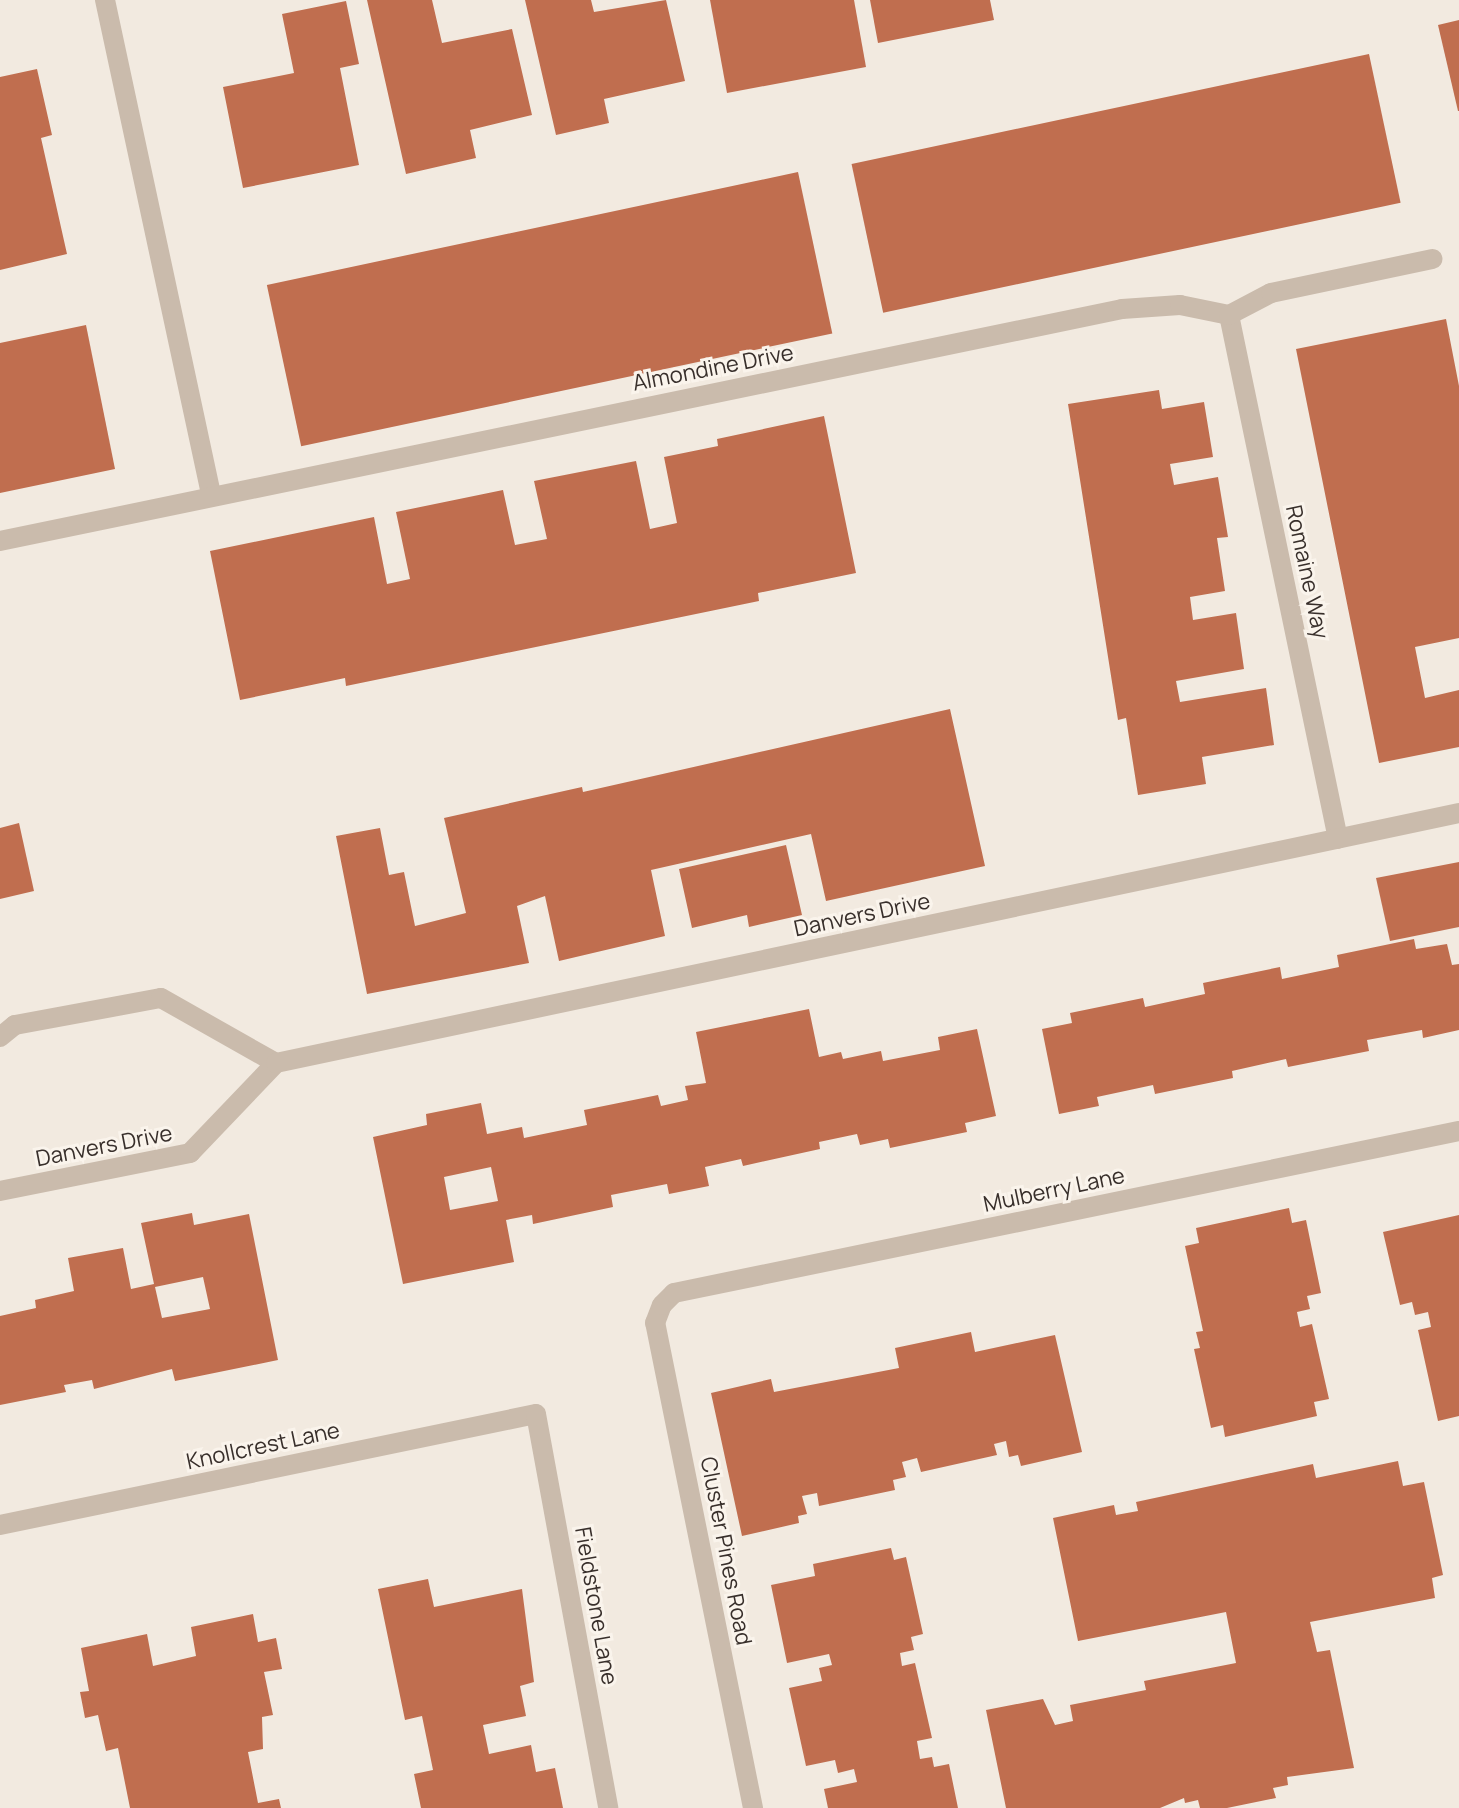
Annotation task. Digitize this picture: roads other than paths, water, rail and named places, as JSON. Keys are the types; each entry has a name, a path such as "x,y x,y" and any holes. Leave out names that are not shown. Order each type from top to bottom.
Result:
{"street":[{"path":"105,0 211,494"},
{"path":"1229,315 1271,293 1432,259"},
{"name":"Almondine Drive","path":"0,541 211,494 1122,309 1180,305 1229,315"},
{"name":"Romaine Way","path":"1229,315 1338,839"},
{"name":"Danvers Drive","path":"0,1191 190,1153 276,1063 1459,813"},
{"path":"0,1037 15,1025 161,998 276,1063"},
{"name":"Mulberry Lane","path":"662,1305 674,1293 1459,1131"},
{"name":"Cluster Pines Road","path":"662,1305 655,1323 753,1808"},
{"name":"Knollcrest Lane","path":"0,1525 536,1414"},
{"name":"Fieldstone Lane","path":"536,1414 608,1808"}]}
